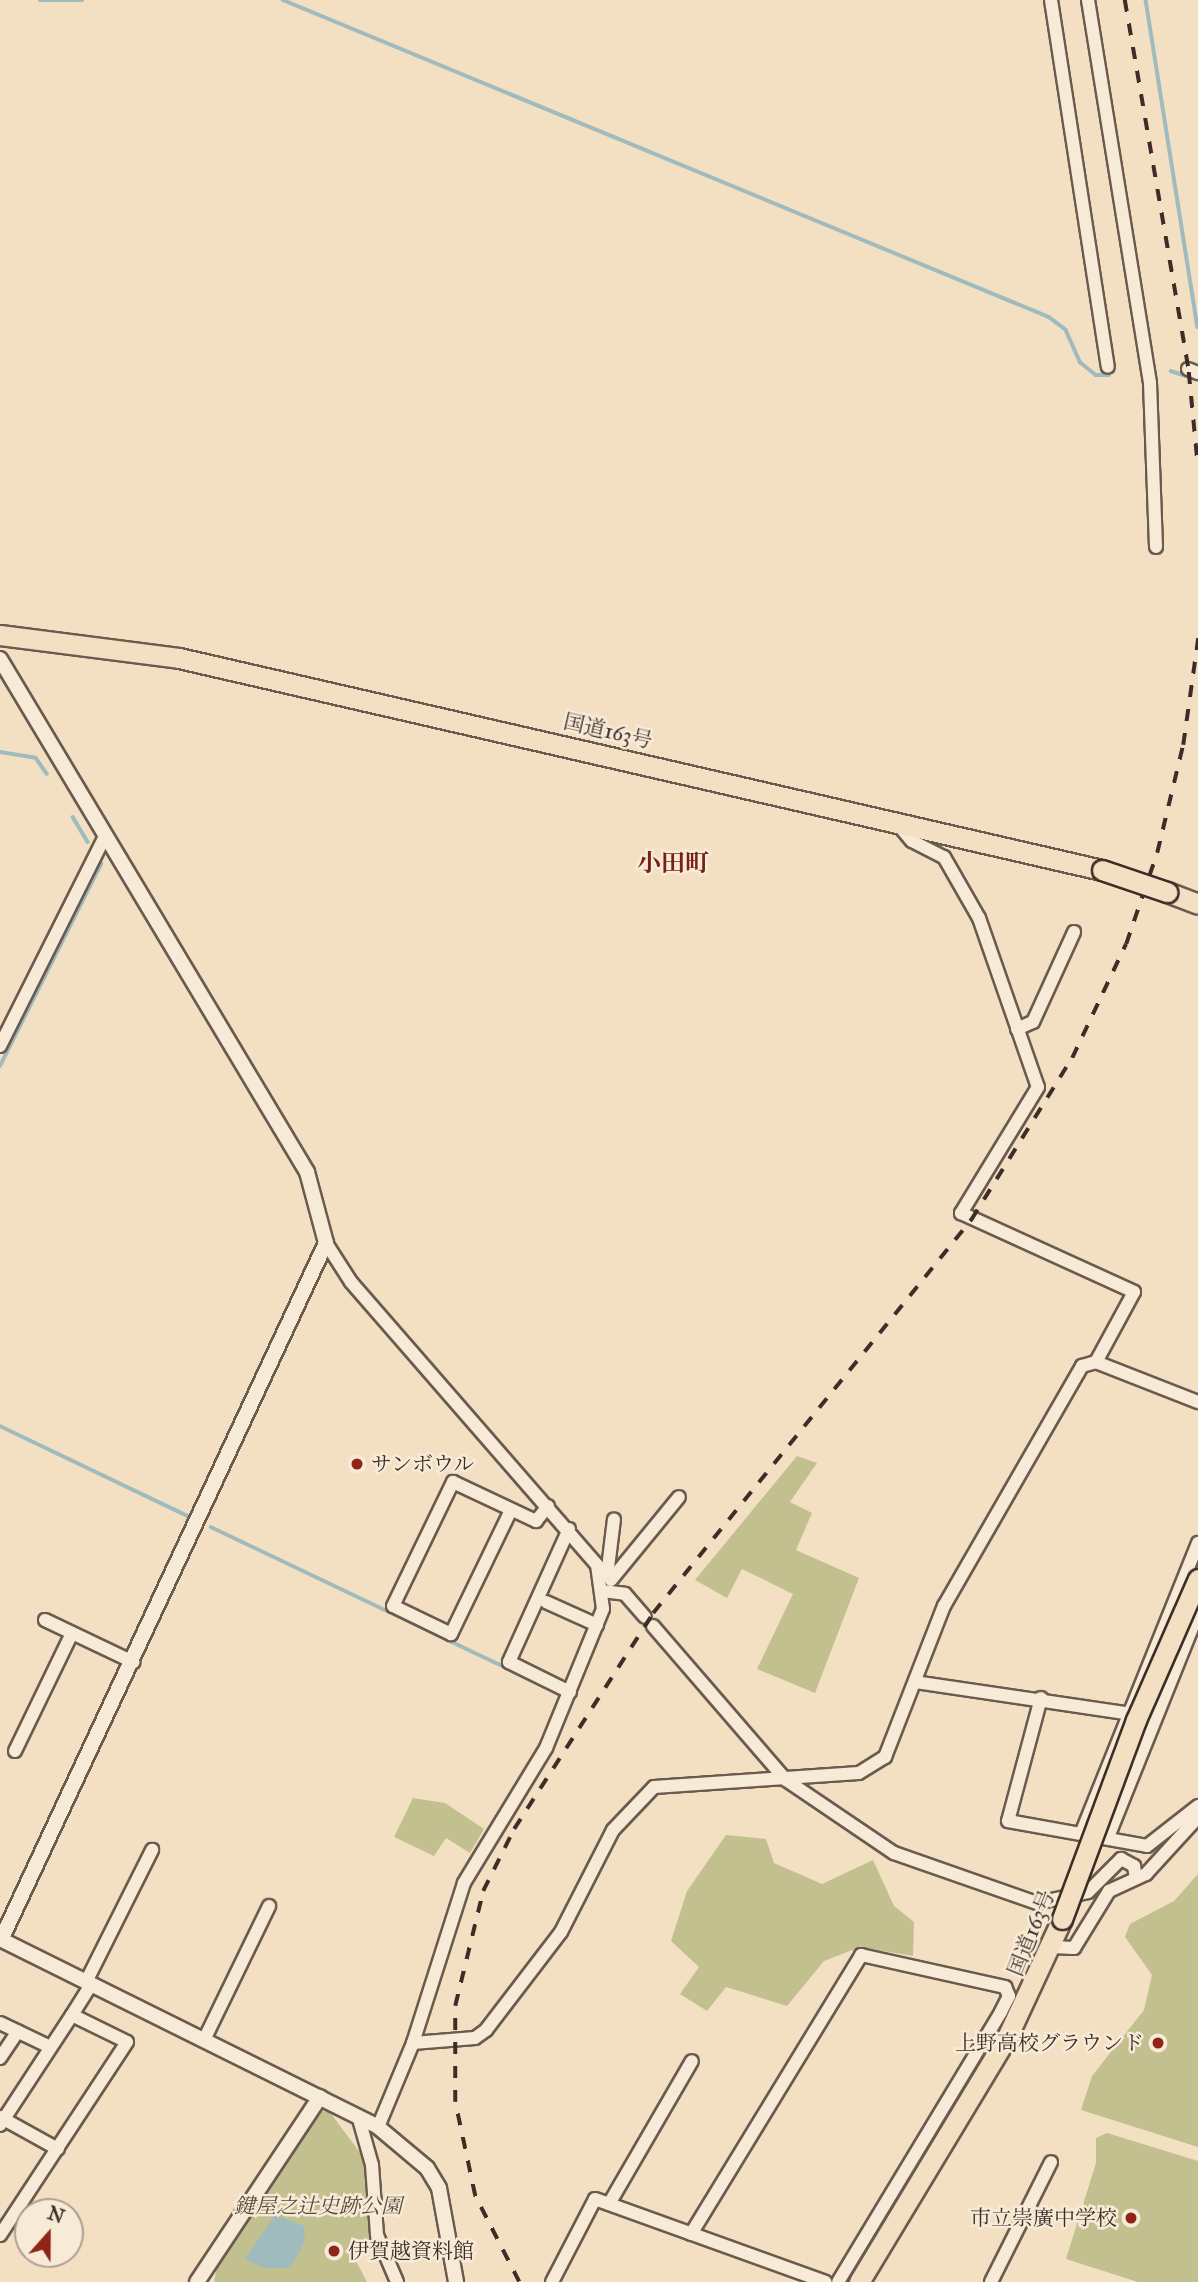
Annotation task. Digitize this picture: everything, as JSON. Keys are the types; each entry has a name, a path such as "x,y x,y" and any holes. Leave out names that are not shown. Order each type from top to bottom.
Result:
{"highway":[{"name":"国道163号","path":"0,635 179,658 894,819 1102,870 1198,904"},
{"name":"国道163号","path":"859,2282 1009,2033 1053,1947 1136,1720 1198,1579"}],"street":[{"path":"1051,0 1108,367"},
{"path":"1088,0 1150,383 1156,547"},
{"path":"0,659 104,838 307,1172 326,1243 351,1282 786,1780 894,1853 1037,1903 1088,1892 1121,1859 1134,1866 1136,1878"},
{"path":"894,819 905,835 948,863 996,959 1038,1087 961,1213 1134,1292 1096,1362"},
{"path":"0,1046 104,838"},
{"path":"1017,1029 1033,1022 1074,932"},
{"path":"326,1243 133,1662 0,1940 378,2127 427,2168 439,2188 456,2282"},
{"path":"413,2043 475,2038 486,2030 561,1933 613,1830 654,1787 786,1780 874,1767 885,1757 944,1606 1082,1366 1096,1362 1198,1402"},
{"path":"511,1510 451,1634 393,1606 453,1482 536,1521 548,1506"},
{"path":"609,1578 679,1497"},
{"path":"609,1578 614,1519"},
{"path":"569,1529 509,1662 570,1692"},
{"path":"1081,1834 1126,1713 1198,1543"},
{"path":"378,2127 413,2043 464,1883 526,1786 570,1692 597,1625 602,1591 597,1565"},
{"path":"602,1591 625,1594"},
{"path":"546,1602 597,1625"},
{"path":"1108,1838 1198,1614"},
{"path":"45,1620 133,1662"},
{"path":"15,1751 72,1633"},
{"path":"915,1682 1126,1713"},
{"path":"1041,1699 1009,1821 1147,1846 1198,1806"},
{"path":"1053,1947 1074,1948 1109,1891 1136,1878 1196,1823"},
{"path":"58,2149 1,2120 72,2015 152,1850"},
{"path":"204,2040 269,1906"},
{"path":"691,2234 861,1955 1005,1987 1009,1996 1002,2012 838,2282"},
{"path":"0,2235 127,2042 72,2015"},
{"path":"0,2023 50,2047"},
{"path":"0,2058 18,2031"},
{"path":"610,2204 692,2061"},
{"path":"197,2282 320,2097"},
{"path":"359,2119 372,2165 377,2235 397,2282"},
{"path":"991,2282 1051,2162"},
{"path":"552,2282 595,2199 826,2282"}],"green space":[{"path":"797,1456 817,1463 790,1502 812,1513 796,1550 859,1578 815,1693 757,1669 793,1594 742,1569 727,1598 695,1580"},
{"path":"413,1798 445,1803 484,1829 470,1853 446,1838 434,1856 394,1837"},
{"path":"726,1835 766,1839 774,1863 822,1884 873,1860 894,1906 914,1922 913,1956 860,1947 824,1961 787,2006 726,1987 707,2011 680,1994 699,1967 671,1941 687,1891"},
{"name":"上野高校グラウンド","path":"1198,1874 1198,2147 1081,2110 1092,2076 1144,2010 1152,1975 1125,1937 1130,1924 1174,1901"},
{"name":"鍵屋之辻史跡公園","path":"329,2111 367,2162 372,2239 355,2259 367,2282 214,2282 218,2261 318,2112"},
{"name":"市立崇廣中学校","path":"1107,2133 1198,2161 1198,2282 1138,2282 1066,2259 1096,2163 1096,2138"}],"water":[{"path":"275,2215 304,2226 305,2242 290,2268 264,2268 245,2259"}],"waterway":[{"path":"40,0 82,0"},
{"path":"283,0 1049,317 1066,330 1080,362 1096,375 1109,375"},
{"path":"1146,0 1198,327"},
{"path":"1171,371 1198,380"},
{"path":"0,752 36,758 47,774"},
{"path":"73,817 88,842"},
{"path":"0,1066 101,864"},
{"path":"0,1426 190,1517"},
{"path":"211,1527 509,1669"}],"railway":[{"path":"1125,0 1189,372 1198,466"},
{"path":"519,2282 475,2196 455,2102 455,2006 483,1891 514,1829 653,1613 971,1220 1072,1058 1126,944 1157,853 1183,745 1198,638"}],"place":[{"name":"サンボウル","path":"357,1464"},
{"name":"上野高校グラウンド","path":"1158,2043"},
{"name":"市立崇廣中学校","path":"1131,2218"},
{"name":"伊賀越資料館","path":"334,2251"}],"district":[{"name":"小田町","path":"673,864"}]}
